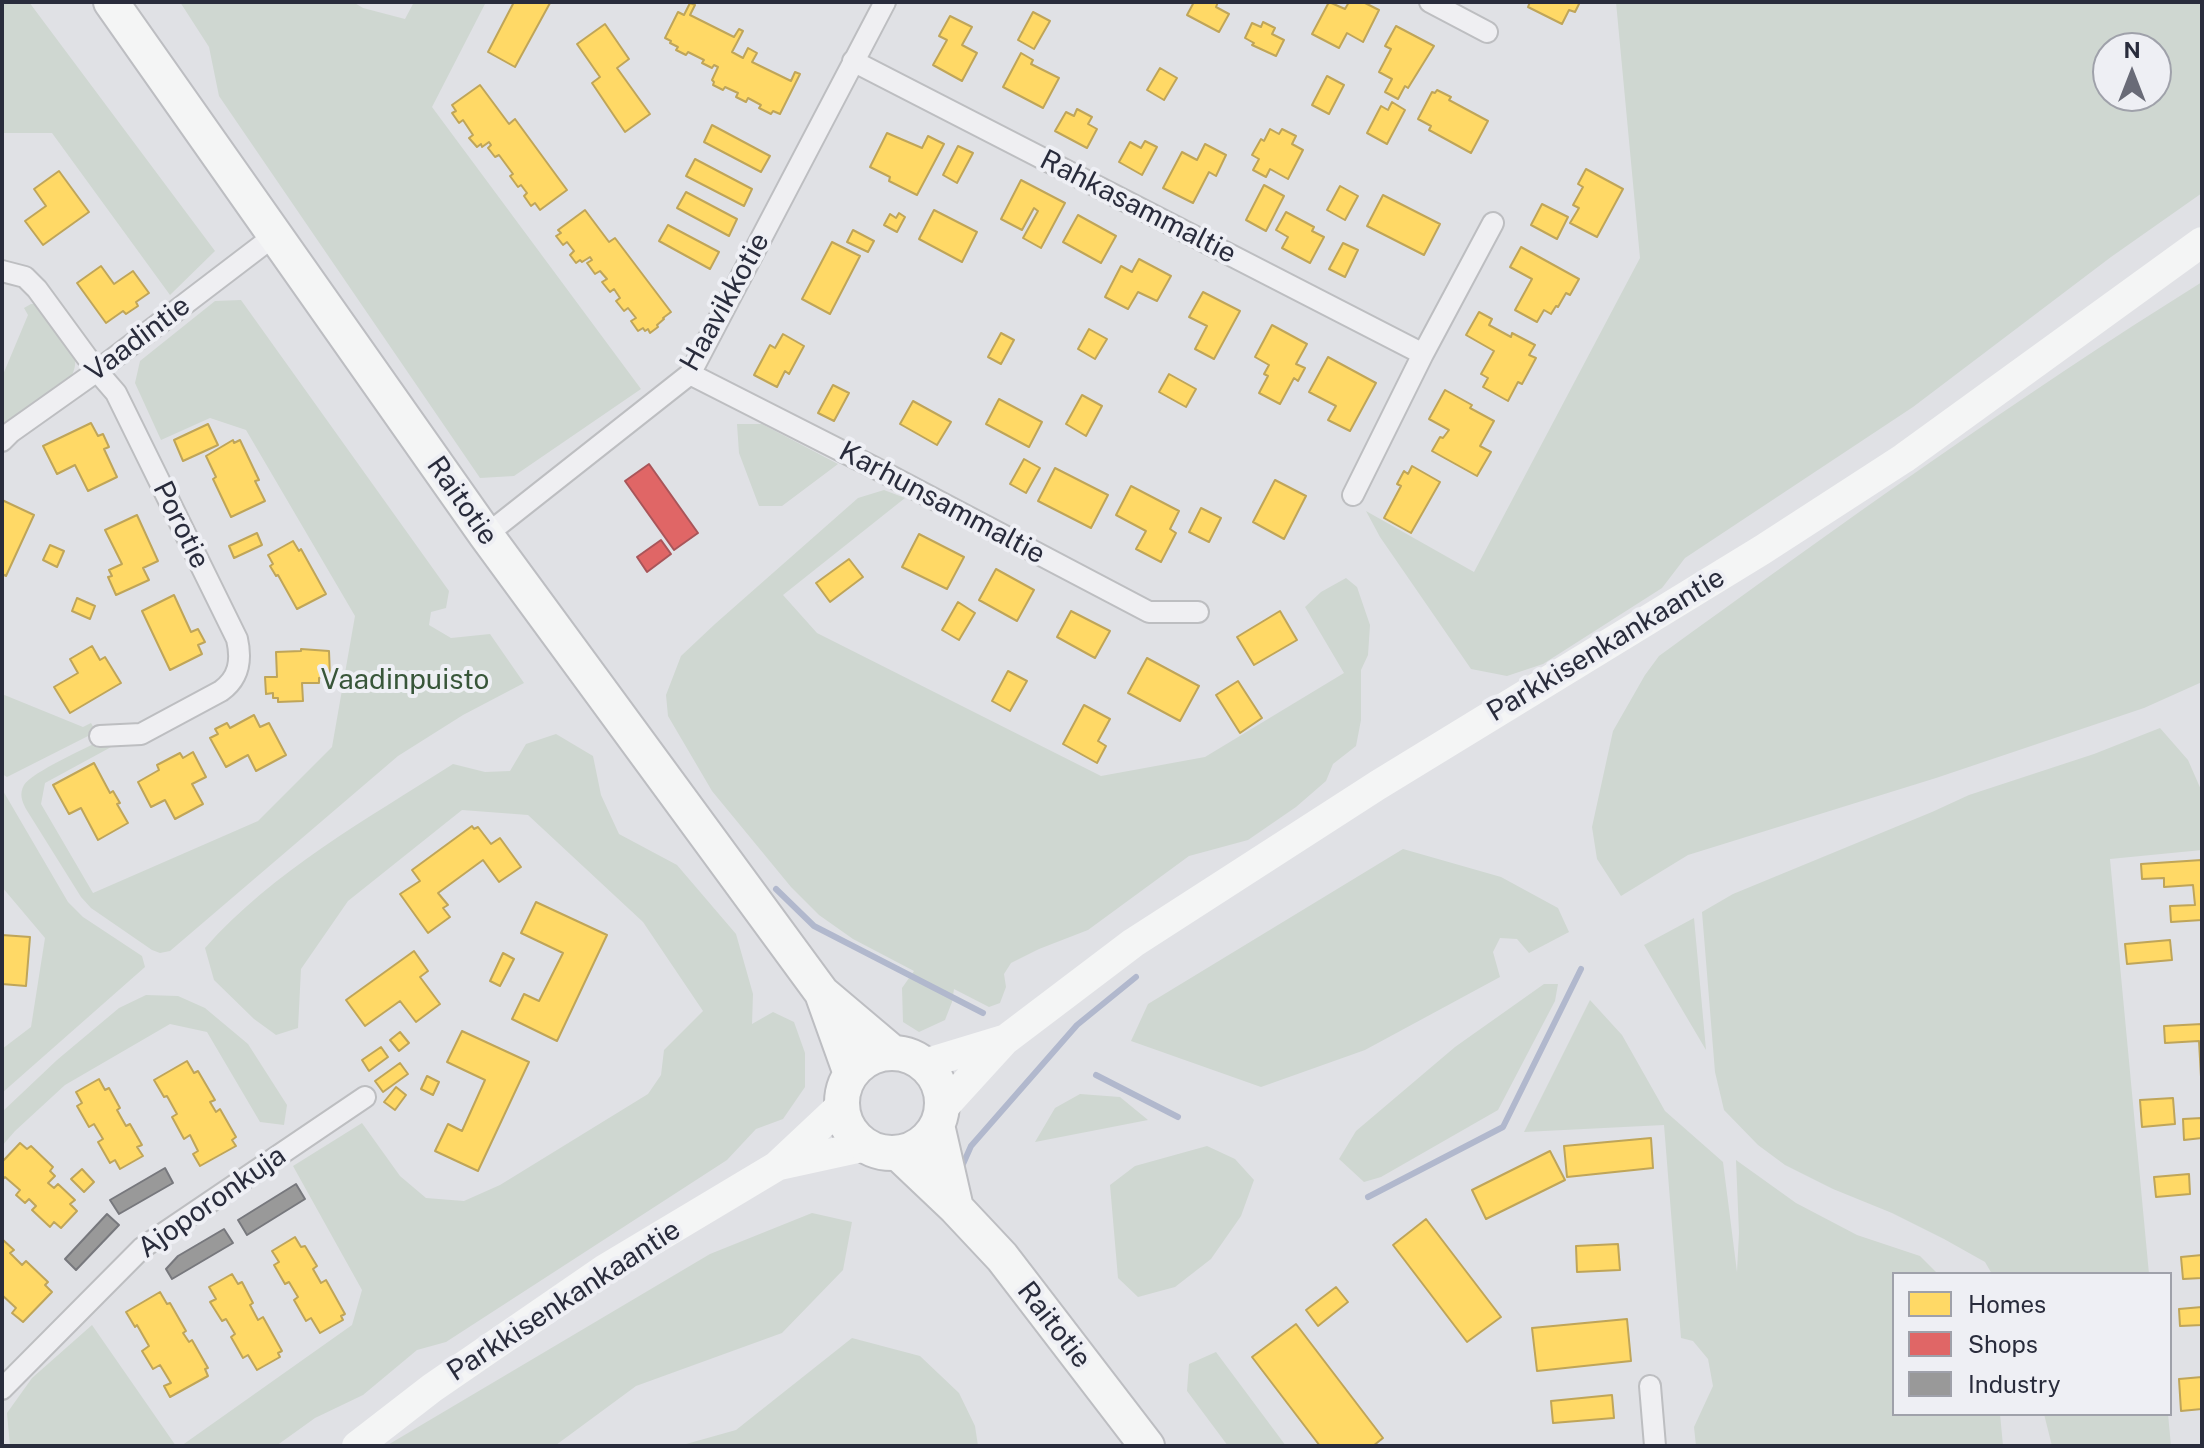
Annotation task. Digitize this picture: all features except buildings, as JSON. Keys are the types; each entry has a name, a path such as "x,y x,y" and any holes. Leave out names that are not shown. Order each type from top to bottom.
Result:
{"main road":[{"name":"Raitotie","path":"111,2 486,535 822,993 909,1059"},
{"name":"Raitotie","path":"822,993 846,1089"},
{"path":"939,1117 927,1138 914,1148 882,1149 853,1135 845,1121 846,1089 863,1062 877,1055 909,1059 935,1077 941,1092 939,1117 956,1208"},
{"name":"Raitotie","path":"882,1149 956,1208 1002,1257 1147,1446"}],"street":[{"name":"Haavikkotie","path":"486,535 690,374 885,2"},
{"path":"1430,2 1487,32"},
{"name":"Rahkasammaltie","path":"853,61 1423,354"},
{"path":"1353,495 1493,223"},
{"name":"Vaadintie","path":"2,441 274,236"},
{"name":"Parkkisenkankaantie","path":"939,1117 1005,1040 1133,943 1391,777 1762,550 1904,458 2202,242"},
{"name":"Porotie","path":"2,271 25,277 37,289 116,393 237,639 240,652 236,675 231,684 221,691 141,734 100,736"},
{"name":"Karhunsammaltie","path":"690,374 1149,612 1198,612"},
{"name":"Parkkisenkankaantie","path":"909,1059 1005,1040"},
{"name":"Parkkisenkankaantie","path":"357,1446 432,1388 605,1269 777,1166 846,1089"},
{"name":"Ajoporonkuja","path":"2,1389 142,1248 365,1097"},
{"name":"Parkkisenkankaantie","path":"777,1166 882,1149"},
{"path":"1650,1386 1655,1446"}],"green space":[{"path":"2,2 29,2 215,251 170,295 52,133 2,133"},
{"path":"180,2 353,2 363,8 405,19 414,2 486,2 432,107 641,389 514,476 480,478 219,96 209,47"},
{"path":"1616,2 2202,2 2202,193 2111,257 1913,407 1685,558 1662,588 1543,664 1507,676 1471,669 1380,537 1366,511 1474,572 1640,258"},
{"path":"2202,282 2202,682 2144,708 1936,778 1688,855 1621,896 1597,859 1592,827 1613,731 1659,656 1995,417"},
{"name":"Vaadinpuisto","path":"241,300 449,591 446,608 431,612 429,625 451,638 490,634 524,683 463,715 398,756 170,951 160,953 91,908 81,897 26,809 22,791 29,780 60,760 103,739 114,743 45,783 41,804 93,893 258,821 332,747 355,616 246,430 210,418 161,440 135,383 140,361 215,301"},
{"path":"37,304 64,340 75,360 75,368 70,379 4,427 2,377 28,315 24,308"},
{"path":"737,424 762,424 838,464 782,506 759,506 739,453"},
{"path":"884,490 905,498 783,595 817,633 1101,776 1205,757 1344,673 1305,607 1321,592 1346,578 1357,587 1370,625 1368,655 1361,670 1361,720 1356,746 1333,764 1326,781 1296,807 1248,840 1189,856 1088,930 1011,963 1004,974 1006,987 1000,1003 989,1007 954,989 945,1020 919,1032 903,1022 902,988 914,971 853,939 819,915 791,887 712,791 668,716 666,695 681,656 715,624 858,498"},
{"path":"2,694 83,727 91,723 96,732 7,777 2,774"},
{"path":"2160,728 2188,760 2202,792 2202,850 2110,859 2149,1272 1991,1272 1985,1262 1944,1239 1785,1165 1758,1145 1724,1110 1715,1072 1702,912 1733,894 1969,795 2094,754"},
{"path":"556,734 593,756 601,795 619,834 677,865 736,934 753,994 752,1024 773,1012 794,1022 805,1053 805,1087 783,1119 756,1129 727,1160 446,1342 417,1350 363,1395 315,1418 276,1446 181,1446 352,1325 362,1290 293,1166 362,1123 400,1176 426,1198 464,1201 500,1185 648,1094 661,1075 664,1050 703,1011 643,922 528,815 462,810 348,901 301,969 298,1028 276,1035 254,1019 214,980 205,948 260,894 291,870 453,764 485,772 510,771 526,744"},
{"path":"2,789 68,902 83,917 142,956 145,967 2,1093 2,1049 31,1027 45,938 2,887"},
{"path":"1403,849 1501,877 1558,908 1569,932 1529,953 1517,939 1500,938 1493,952 1500,977 1365,1050 1261,1087 1131,1041 1148,1004"},
{"path":"1694,918 1706,1050 1644,945"},
{"path":"1544,984 1558,984 1555,1001 1498,1110 1381,1177 1364,1182 1339,1159 1356,1131 1455,1047"},
{"path":"146,995 178,996 205,1008 248,1044 287,1105 284,1125 260,1122 207,1032 170,1024 65,1085 2,1146 2,1112 119,1008"},
{"path":"1590,1000 1622,1035 1665,1111 1723,1162 1737,1272 1736,1160 1796,1203 1857,1235 1920,1256 1936,1272 1892,1272 1892,1416 2000,1416 2003,1446 1696,1446 1694,1427 1713,1386 1708,1359 1693,1341 1681,1338 1664,1125 1524,1132"},
{"path":"1080,1094 1120,1097 1148,1120 1035,1142 1055,1108"},
{"path":"1207,1146 1235,1159 1254,1180 1241,1216 1211,1259 1175,1287 1138,1297 1118,1278 1110,1185 1135,1166"},
{"path":"812,1213 852,1222 843,1270 782,1333 636,1386 556,1445 386,1446 710,1254"},
{"path":"92,1325 176,1446 10,1446 7,1413 32,1378"},
{"path":"852,1338 920,1356 959,1393 975,1426 978,1446 679,1446 736,1430"},
{"path":"1216,1352 1286,1446 1228,1446 1187,1391 1189,1364"},
{"path":"2044,1416 2168,1416 2171,1446 2052,1446"}],"waterway":[{"path":"776,889 814,926 983,1013"},
{"path":"1368,1197 1503,1127 1581,969"},
{"path":"963,1164 971,1146 1077,1025 1136,977"},
{"path":"1096,1075 1178,1117"}]}
